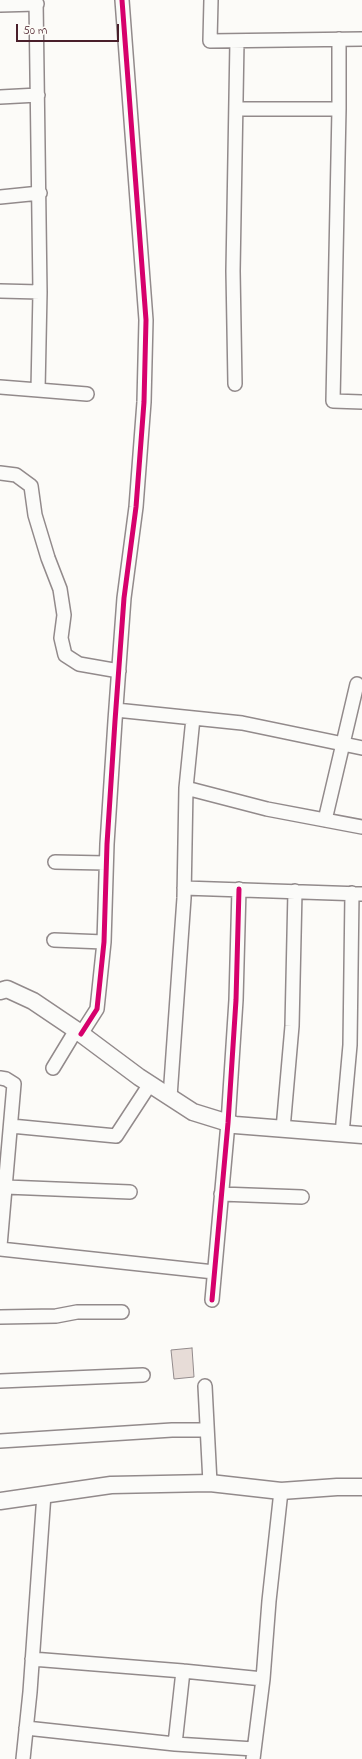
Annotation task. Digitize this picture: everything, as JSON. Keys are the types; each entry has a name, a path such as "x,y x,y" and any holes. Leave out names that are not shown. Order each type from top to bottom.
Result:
{"street":[{"path":"53,1068 97,1010 104,942 106,863 124,598 136,507 144,402 146,320 122,0"},
{"path":"210,0 210,41 339,38 362,39"},
{"path":"0,5 36,2 40,193 38,390"},
{"path":"339,38 333,402 362,402"},
{"path":"235,384 233,272 237,41"},
{"path":"0,97 38,95"},
{"path":"237,109 339,109"},
{"path":"0,197 40,193"},
{"path":"0,291 40,292"},
{"path":"0,387 87,394"},
{"path":"0,473 16,475 30,486 35,515 48,558 60,589 64,615 61,638 65,655 79,664 119,671"},
{"path":"325,820 357,684"},
{"path":"116,710 242,723 362,748"},
{"path":"170,1097 184,888 186,788 193,718"},
{"path":"186,788 268,809 362,827"},
{"path":"55,862 106,863"},
{"path":"184,888 357,893 350,1045 342,1134"},
{"path":"212,1300 228,1123 236,1000 239,889"},
{"path":"283,1129 292,1026 295,891"},
{"path":"54,940 104,942"},
{"path":"0,990 7,989 33,1001 79,1032 150,1084 193,1112 228,1123 362,1135"},
{"path":"0,1078 6,1079 14,1084 0,1248 214,1272"},
{"path":"11,1126 116,1136 150,1084"},
{"path":"6,1187 130,1192"},
{"path":"221,1194 302,1197"},
{"path":"0,1317 56,1316 77,1312 122,1312"},
{"path":"0,1381 143,1375"},
{"path":"205,1386 206,1430 210,1483"},
{"path":"0,1441 172,1430 206,1430"},
{"path":"0,1501 111,1485 210,1483 280,1491 337,1487 362,1487"},
{"path":"26,1728 254,1754 263,1679 280,1491"},
{"path":"23,1759 44,1494"},
{"path":"32,1659 263,1679"},
{"path":"175,1744 183,1671"}],"building":[{"path":"192,1348 194,1377 174,1379 171,1350"}],"cycle path":[{"path":"81,1034 97,1009 104,942 107,844 124,598 136,507 144,402 146,320 122,0"},
{"path":"212,1300 228,1123 236,1000 239,889"}]}
